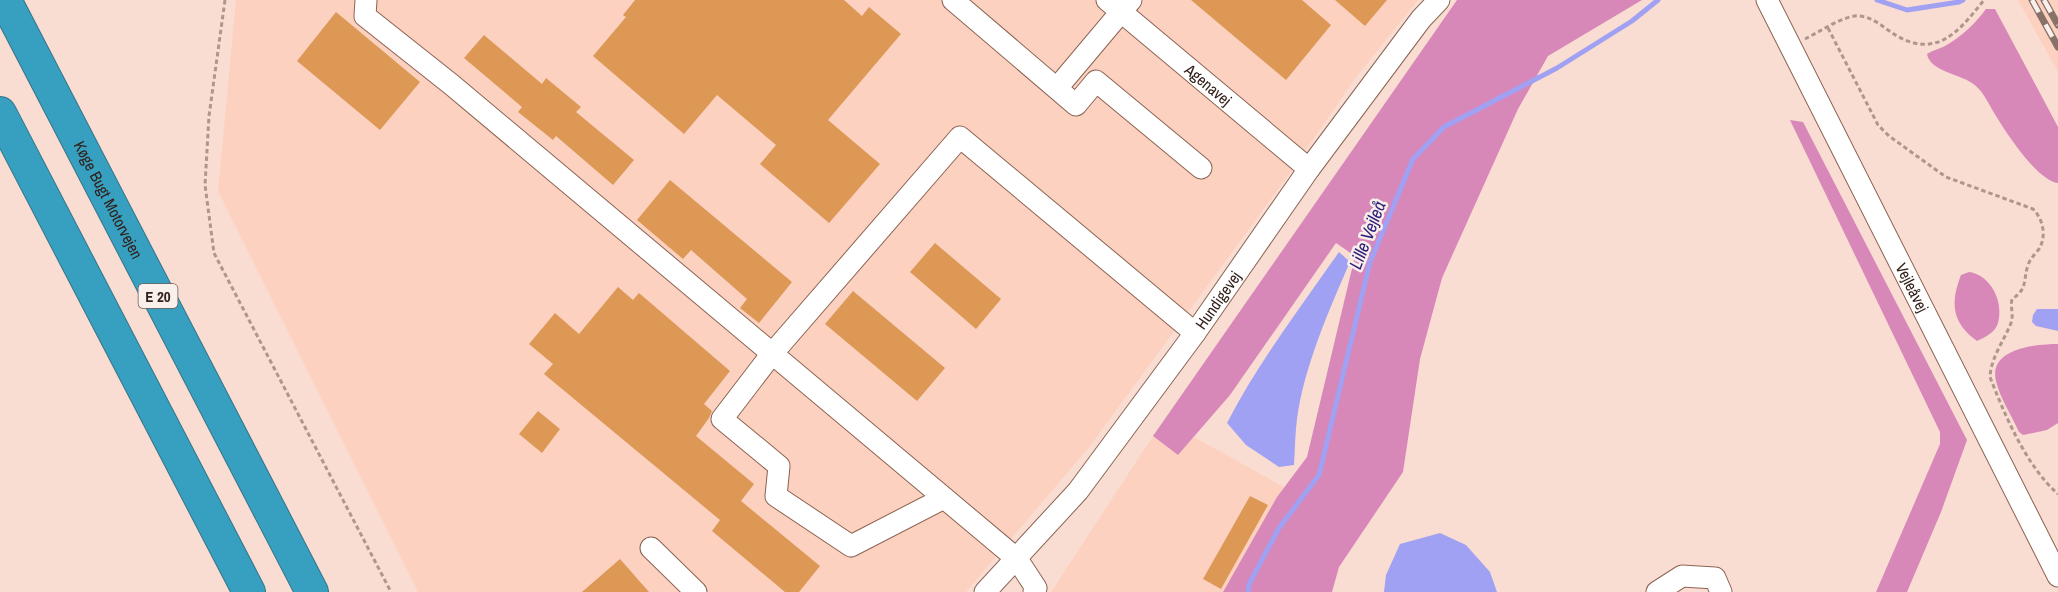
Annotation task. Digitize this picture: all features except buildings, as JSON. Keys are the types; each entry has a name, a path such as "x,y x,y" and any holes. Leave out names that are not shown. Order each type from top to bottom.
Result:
{"highway":[{"name":"Køge Bugt Motorvejen","path":"5,0 312,592"},
{"path":"0,113 249,592"}],"street":[{"path":"366,0 365,16 453,85 771,355 1017,559 1036,588 1034,592"},
{"path":"953,0 1077,105 1096,81 1201,168"},
{"name":"Hundigevej","path":"985,592 1078,491 1195,333 1309,169 1421,19 1439,0"},
{"name":"Vejleåvej","path":"1767,0 2058,576"},
{"path":"1057,88 1120,4"},
{"name":"Agenavej","path":"1120,4 1309,169"},
{"path":"944,498 851,546 776,496 778,466 722,419 771,355 960,137 1195,333"},
{"path":"651,548 696,592"},
{"path":"1657,592 1682,576 1715,578 1721,592"}],"path":[{"path":"225,0 209,116 205,185 214,252 392,592"},
{"path":"1790,46 1848,18 1859,16 1873,20 1897,36 1918,45 1938,44 1963,26 1984,0"},
{"path":"1828,28 1878,125 1889,136 1946,177 2033,209 2040,216 2043,232 2040,247 2028,266 2026,280 2019,294 2012,298 2013,320 1990,366 1990,377 2023,448 2051,488 2058,494"}],"shaded area":[{"path":"236,0 1418,0 1357,76 1285,180 1090,446 966,592 418,592 218,191"},
{"path":"1457,0 1642,0 1548,56 1518,109 1442,278 1420,359 1403,472 1339,567 1332,592 1223,592 1277,497 1307,457 1355,256 1336,243 1230,395 1178,455 1153,436"},
{"path":"2018,0 2058,0 2058,72"},
{"path":"1986,9 1995,9 2058,127 2058,183 2041,174 2023,155 1976,86 1939,68 1929,60 1927,54 1957,39"},
{"path":"1790,120 1803,122 1967,440 1941,512 1907,592 1876,592 1940,444 1940,432"},
{"path":"1969,272 1984,278 1994,291 1999,307 1997,326 1977,341 1962,327 1956,312 1955,295 1961,275"},
{"path":"2058,344 2058,423 2047,430 2023,435 2019,432 2000,394 1996,381 1999,361 2016,350 2038,345"},
{"path":"1153,436 1178,454 1194,437 1284,487 1223,592 1051,592"}],"water":[{"path":"1339,252 1350,262 1326,319 1305,379 1297,419 1294,465 1279,467 1246,445 1227,423 1266,357"},
{"path":"2037,309 2058,309 2058,331 2036,326 2032,322"},
{"path":"1440,533 1466,545 1490,572 1497,592 1384,592 1386,575 1400,544"}],"waterway":[{"name":"Lille Vejleå","path":"1248,592 1249,584 1279,528 1319,475 1370,262 1413,159 1444,127 1557,68 1632,21 1658,0"},
{"name":"Lille Vejleå","path":"1877,0 1907,10 1963,0"}],"railway":[{"path":"2032,0 2058,47"},
{"path":"2044,0 2058,25"}]}
